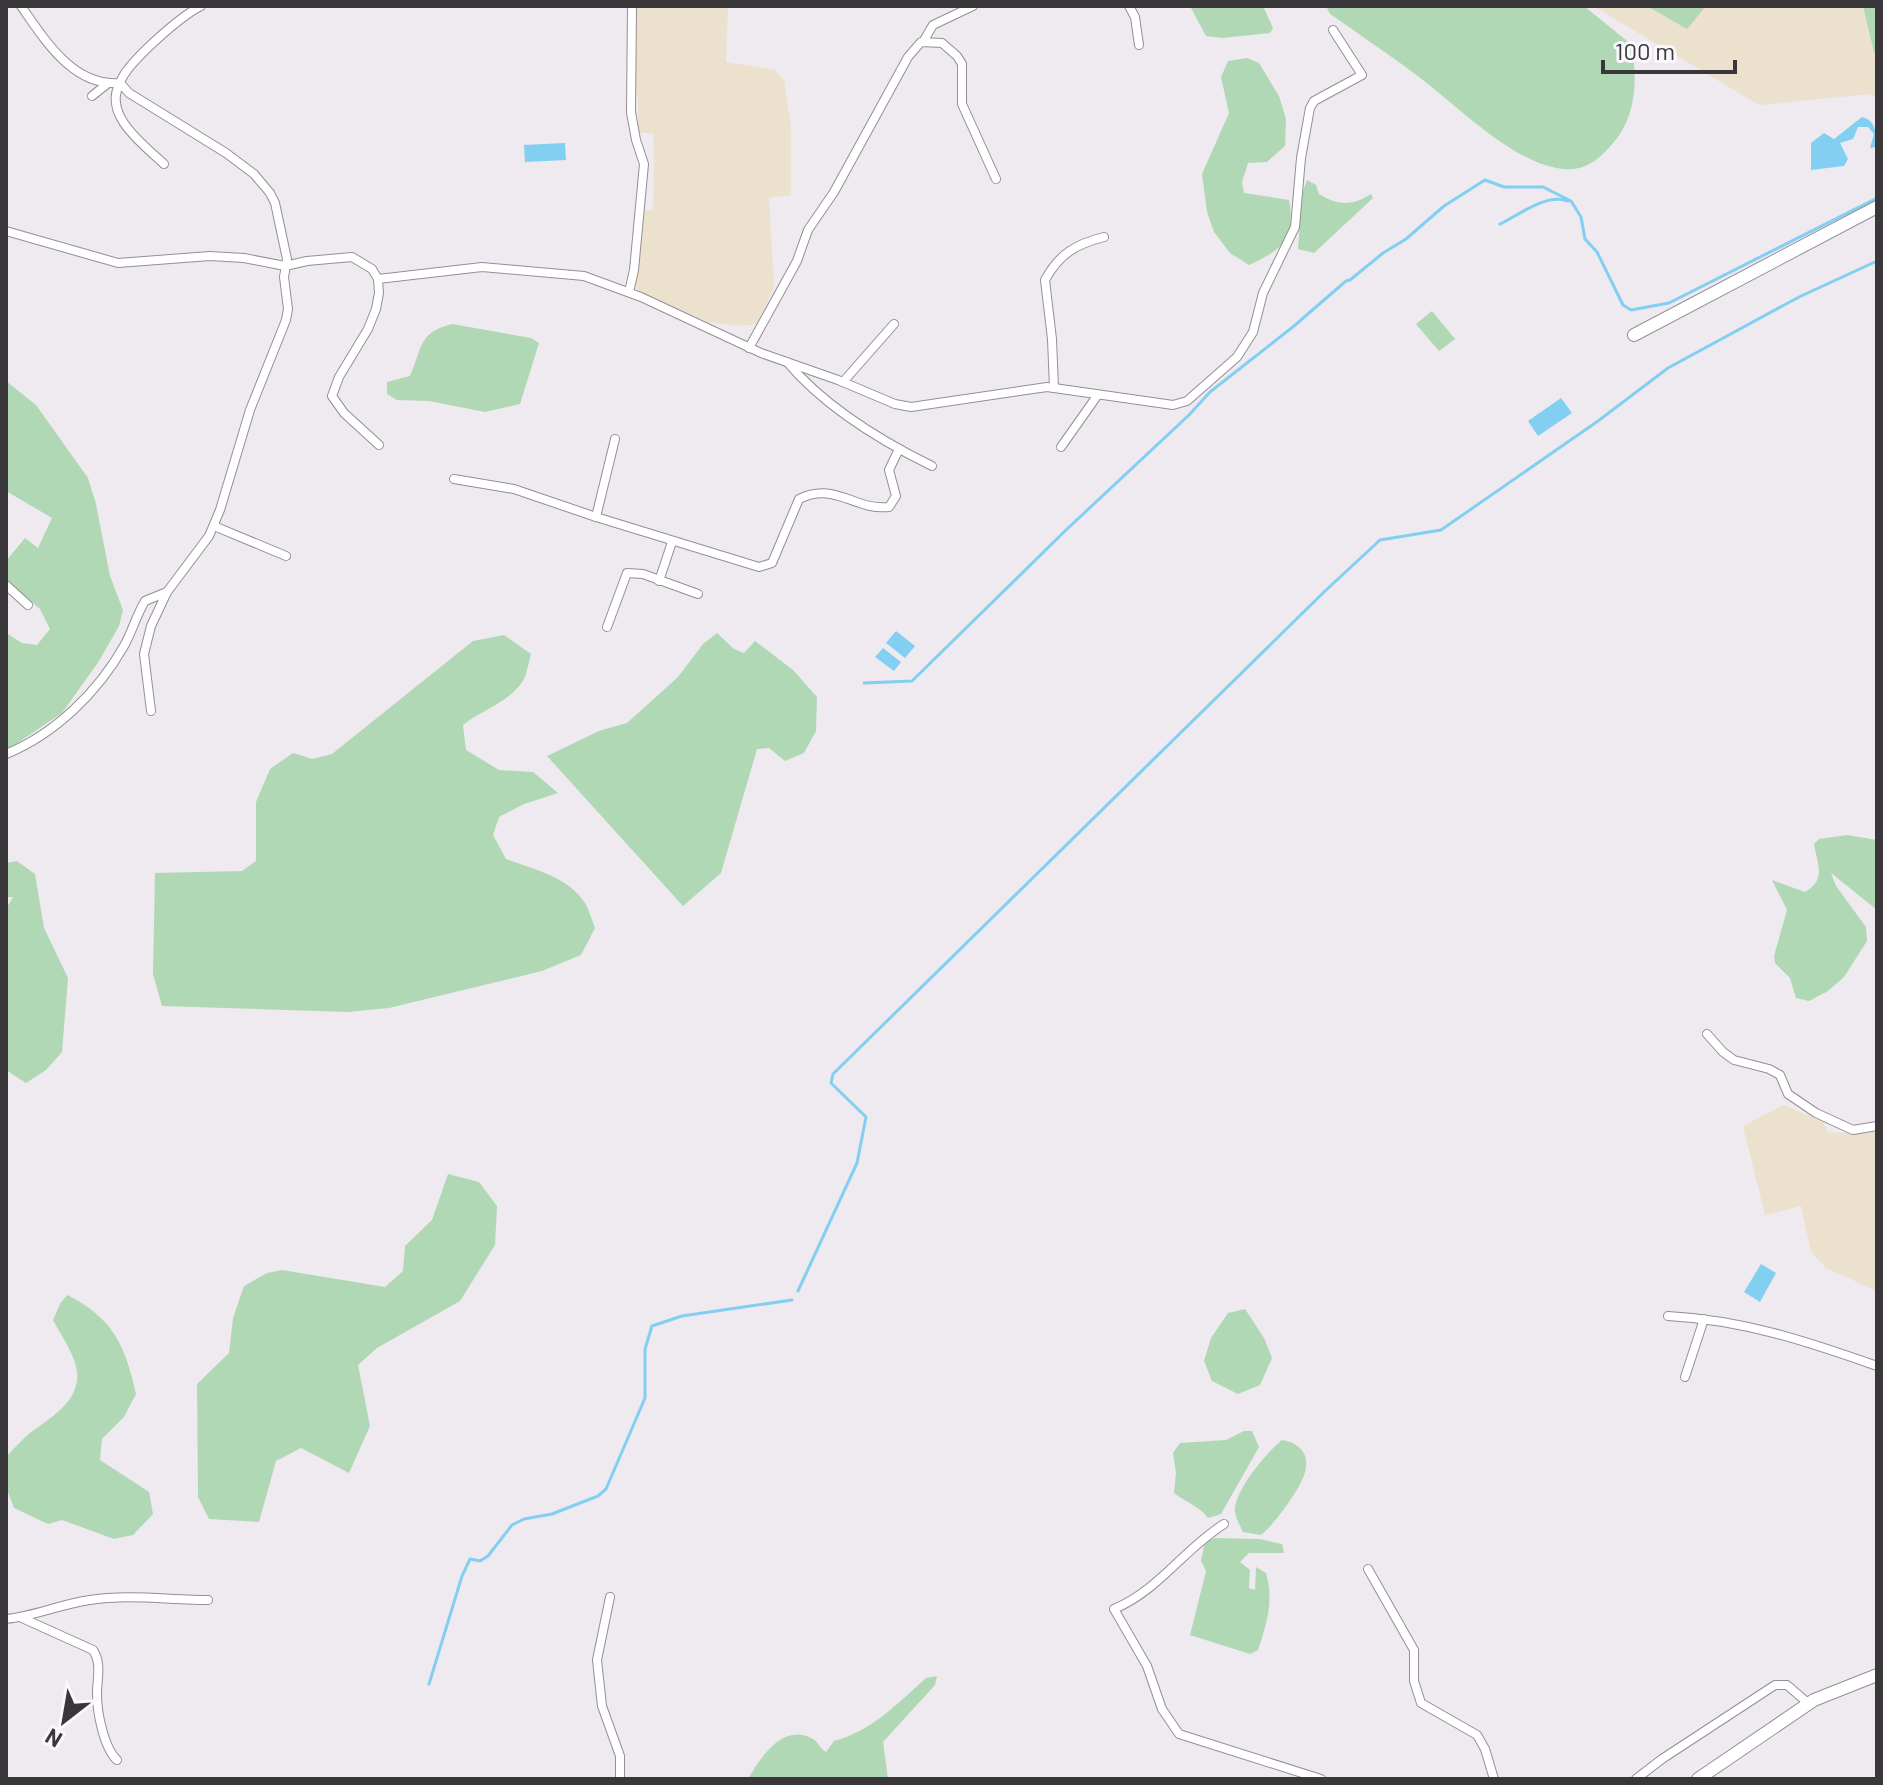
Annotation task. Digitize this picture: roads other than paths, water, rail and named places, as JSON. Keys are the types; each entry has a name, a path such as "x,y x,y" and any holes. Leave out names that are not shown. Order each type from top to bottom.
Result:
{"main road":[{"path":"1634,335 1877,207"},
{"path":"1698,1779 1809,1704 1877,1675"}],"street":[{"path":"21,6 57,55 71,68 85,77 107,84 120,83"},
{"path":"164,164 121,119 115,105 115,92 127,70 137,60 178,21 201,6"},
{"path":"629,292 634,270 644,164 631,112 632,6"},
{"path":"749,348 797,261 808,230 834,192 908,57 923,42 933,25 973,6"},
{"path":"1129,6 1135,17 1139,45"},
{"path":"378,279 482,267 584,276 629,292 749,348 868,394 911,407 998,396 1034,387 1173,405 1187,401 1237,357 1253,332 1263,293 1295,227 1301,158 1310,108 1314,101 1362,75 1333,30"},
{"path":"923,42 942,43 962,64 962,104 996,179"},
{"path":"120,83 129,93 254,174 275,203 287,259 284,277 288,309 286,320 250,410 214,526 167,592 151,626 144,654 151,711"},
{"path":"92,96 107,84"},
{"path":"6,231 118,263 210,256 244,258 285,266 352,257 372,269 378,279 376,309 332,396 335,404 379,445"},
{"path":"1054,388 1045,280 1078,244 1104,237"},
{"path":"843,382 894,324"},
{"path":"786,362 807,386 874,434 932,466"},
{"path":"1061,447 1097,396"},
{"path":"596,517 615,439"},
{"path":"454,479 514,489 672,542 765,567 775,556 799,499 809,494 822,491 889,507 896,496 889,470 899,449"},
{"path":"214,526 286,556"},
{"path":"659,581 672,542"},
{"path":"607,627 627,573 643,574 698,594"},
{"path":"6,585 28,605"},
{"path":"6,754 48,731 78,706 121,651 145,601 167,592"},
{"path":"1707,1034 1734,1060 1780,1075 1788,1094 1816,1113 1853,1130 1877,1126"},
{"path":"1668,1316 1767,1329 1877,1366"},
{"path":"1685,1377 1704,1319"},
{"path":"1224,1524 1149,1589 1114,1609 1147,1666 1168,1722 1179,1734 1321,1779"},
{"path":"1368,1569 1414,1650 1414,1681 1421,1703 1477,1735 1485,1749 1494,1779"},
{"path":"610,1597 597,1660 602,1706 620,1756 620,1779"},
{"path":"6,1619 96,1599 208,1600"},
{"path":"21,1618 93,1650 99,1667 97,1698 105,1743 109,1753 117,1760"},
{"path":"1636,1779 1775,1685 1787,1685 1809,1704"}],"water":[{"path":"1862,117 1873,125 1877,147 1870,148 1874,134 1868,127 1858,127 1853,139 1840,143 1848,159 1844,166 1811,170 1811,143 1824,133 1834,139"},
{"path":"565,143 566,160 525,162 524,145"},
{"path":"1561,398 1572,413 1538,436 1528,421"},
{"path":"896,631 915,646 905,658 886,643"},
{"path":"883,648 901,662 894,671 875,657"},
{"path":"1761,1264 1776,1273 1760,1302 1744,1292"}],"waterway":[{"path":"864,683 912,681 1210,392 1346,281 1406,239 1444,206 1485,180 1504,187 1543,187 1571,201 1581,217 1585,239 1597,252 1623,305 1631,310 1669,303 1877,198"},
{"path":"1500,224 1542,202 1568,201"},
{"path":"798,1291 857,1163 866,1117 831,1083 833,1074 1324,592 1380,540 1441,530 1598,421 1668,368 1799,297 1877,261"},
{"path":"429,1684 470,1559 480,1561 488,1556 512,1525 524,1519 552,1514 598,1496 606,1489 645,1398 645,1349 652,1326 682,1316 792,1300"}]}
